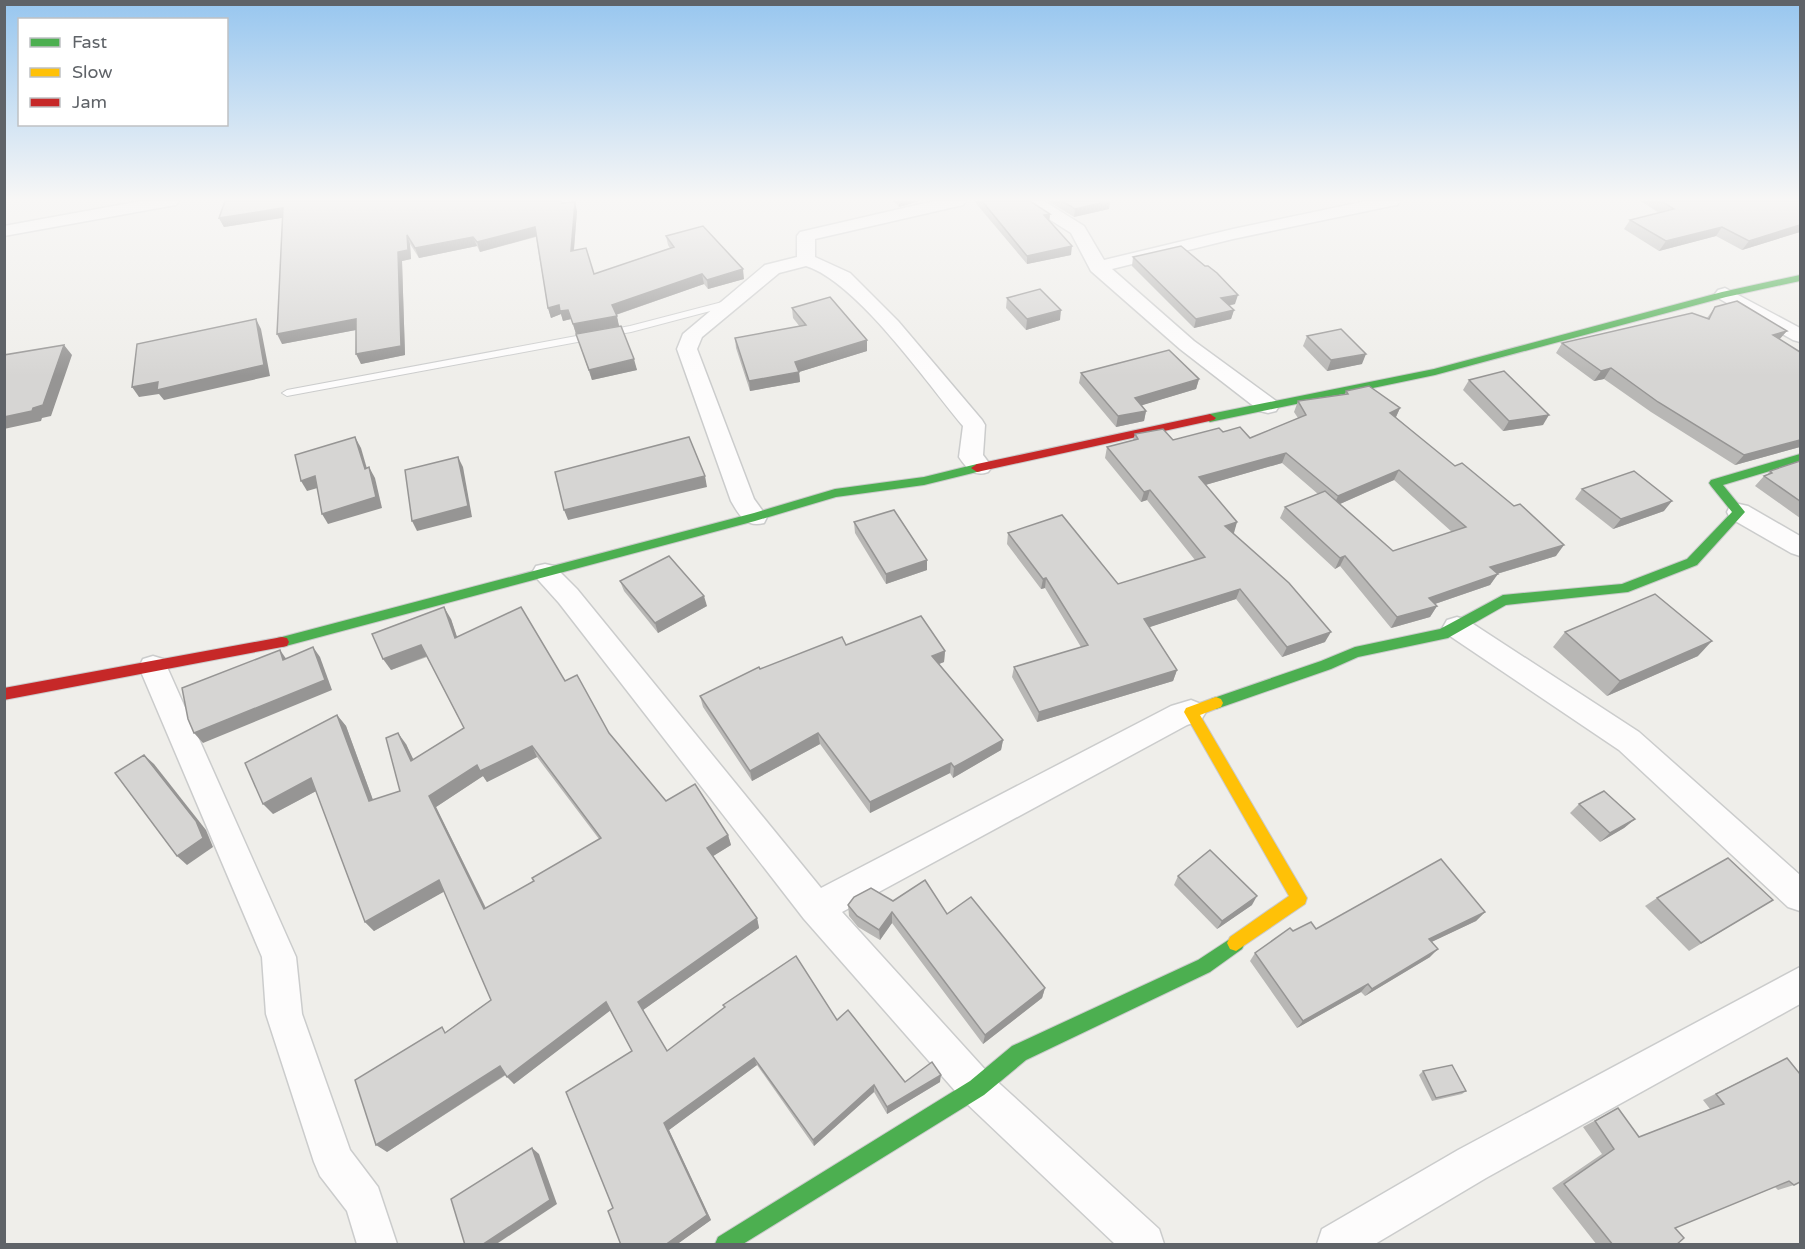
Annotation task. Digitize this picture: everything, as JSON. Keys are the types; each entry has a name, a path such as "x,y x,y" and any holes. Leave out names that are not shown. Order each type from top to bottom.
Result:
{"street":[{"path":"1094,259 1098,267 1187,345 1268,406"},
{"path":"1098,267 1130,259"},
{"path":"755,517 743,501 687,349 693,334 772,269 806,260 843,277 891,325 974,425 971,458 980,467"},
{"path":"4,694 302,638 755,517 836,493 924,481 980,467 1435,372 1725,294 1800,278"},
{"path":"1725,294 1800,336"},
{"path":"1800,458 1715,483 1739,512 1800,547"},
{"path":"816,908 1181,714 1326,665 1355,652 1418,641 1443,634 1503,600 1623,589 1692,562 1739,512"},
{"path":"545,573 568,596 816,908 977,1088 1144,1245"},
{"path":"1456,627 1629,741 1800,896"},
{"path":"153,667 279,957 287,1025 334,1162 364,1201 377,1245"},
{"path":"725,1245 977,1088 1018,1053 1204,966 1299,898 1191,712"},
{"path":"1337,1245 1472,1164 1800,985"}],"lane":[{"path":"287,393 631,329 730,303"}],"building":[{"path":"281,259 398,259 401,346 356,354 356,319 277,334"},
{"path":"540,259 589,259 594,274 638,259 734,259 743,269 707,280 702,274 612,305 617,316 573,324 568,310 560,311 559,305 548,308"},
{"path":"1135,259 1197,259 1217,273 1238,295 1221,298 1234,310 1196,319"},
{"path":"1040,289 1061,310 1027,319 1007,298"},
{"path":"830,297 867,340 795,362 799,372 749,381 735,338 806,325 792,308"},
{"path":"1737,301 1787,331 1773,335 1800,352 1800,440 1744,455 1658,402 1611,368 1601,371 1562,343 1692,313 1709,319 1715,307"},
{"path":"256,319 264,365 157,390 158,382 132,387 137,344"},
{"path":"621,326 634,359 589,370 576,334"},
{"path":"1341,329 1366,354 1331,360 1307,336"},
{"path":"64,345 43,405 33,408 32,411 4,417 4,355"},
{"path":"1169,350 1199,379 1135,398 1146,411 1118,416 1081,373"},
{"path":"1504,371 1549,415 1509,421 1469,380"},
{"path":"1369,386 1400,408 1390,413 1455,466 1462,463 1514,506 1520,504 1564,545 1490,567 1498,574 1429,598 1437,606 1397,617 1345,556 1340,558 1285,507 1325,491 1393,551 1466,527 1399,470 1338,496 1286,453 1199,477 1237,522 1225,526 1289,583 1331,632 1287,647 1240,589 1144,619 1177,670 1039,712 1014,667 1088,645 1046,578 1043,579 1008,533 1062,515 1118,584 1205,557 1150,490 1144,492 1107,447 1138,439 1135,434 1163,429 1173,440 1219,428 1223,432 1240,427 1250,438 1306,415 1298,401 1348,394 1346,391"},
{"path":"355,437 365,469 369,467 376,497 322,514 315,476 301,481 295,455"},
{"path":"689,437 705,476 564,510 555,472"},
{"path":"458,457 468,506 412,521 405,470"},
{"path":"1800,461 1800,501 1764,476 1772,473 1770,471"},
{"path":"1634,471 1672,501 1621,519 1582,489"},
{"path":"894,510 927,560 886,574 854,522"},
{"path":"669,556 704,596 655,623 620,581"},
{"path":"1655,594 1712,641 1620,681 1565,632"},
{"path":"444,607 455,638 521,607 565,681 577,675 609,733 666,801 695,784 728,835 707,848 757,918 638,1002 667,1051 725,1007 723,1005 796,956 837,1020 848,1010 905,1082 932,1062 941,1075 887,1107 874,1085 813,1140 754,1058 664,1123 707,1215 665,1245 621,1245 608,1211 613,1208 566,1092 632,1051 606,1002 507,1077 500,1066 376,1145 355,1080 442,1027 445,1033 491,1000 439,880 365,922 311,778 263,804 245,763 337,715 369,801 400,791 386,738 398,733 411,761 464,728 421,645 383,659 372,634","holes":["532,746 601,838 532,878 534,881 484,909 429,796 477,765 480,771"]},
{"path":"921,616 945,651 932,656 1003,740 954,767 951,763 870,802 818,733 750,771 700,696 759,667 760,669 842,637 846,645"},
{"path":"313,647 325,680 194,733 188,719 182,688 280,650 283,660"},
{"path":"144,755 196,821 203,838 177,856 115,773"},
{"path":"1604,791 1635,819 1610,833 1579,804"},
{"path":"1210,850 1257,896 1222,921 1178,876"},
{"path":"1728,858 1773,900 1701,943 1657,898"},
{"path":"1441,859 1485,912 1429,939 1438,949 1372,989 1368,984 1303,1021 1255,953 1290,928 1293,931 1311,922 1316,929"},
{"path":"925,880 947,914 971,897 1045,988 985,1035 892,912 879,930 857,916 848,905 854,897 871,888 893,901"},
{"path":"1787,1058 1800,1074 1800,1182 1794,1185 1789,1181 1675,1228 1684,1238 1676,1245 1613,1245 1564,1184 1614,1149 1595,1121 1618,1108 1639,1137 1724,1104 1716,1094"},
{"path":"1452,1065 1466,1091 1436,1098 1423,1071"},
{"path":"532,1148 550,1200 482,1245 465,1245 451,1199"}],"traffic: fast":[{"path":"1210,418 1435,372 1725,294 1800,278"},
{"path":"1216,703 1326,665 1355,652 1443,634 1503,600 1623,589 1692,562 1739,512 1715,483 1800,458"},
{"path":"282,642 755,517 835,493 924,481 977,468"},
{"path":"725,1244 977,1088 1019,1053 1204,966 1236,943"}],"traffic: slow":[{"path":"1216,703 1191,712 1299,898 1236,943"}],"traffic: jam":[{"path":"977,468 1210,418"},
{"path":"4,694 282,642"}]}
